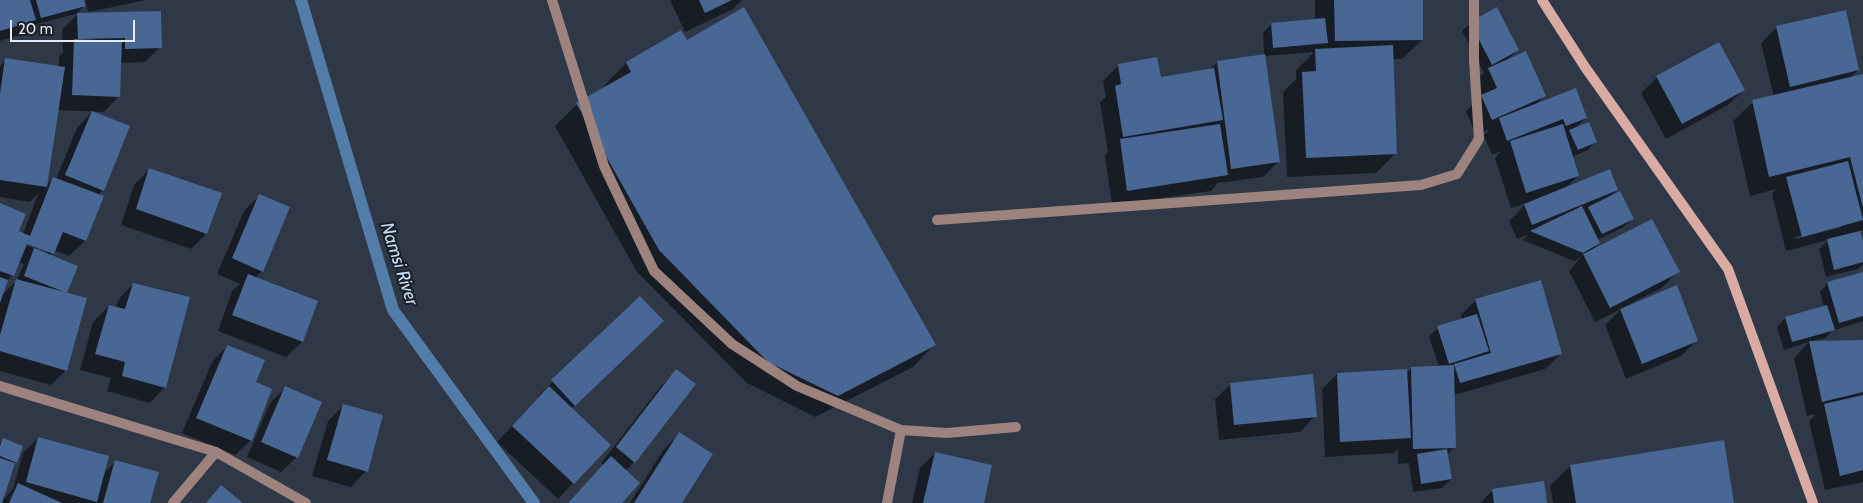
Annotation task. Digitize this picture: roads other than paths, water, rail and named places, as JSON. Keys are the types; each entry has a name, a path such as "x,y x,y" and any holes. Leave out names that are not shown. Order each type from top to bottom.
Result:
{"street":[{"path":"552,0 604,166 654,271 732,344 797,386 902,430 946,433 1016,427"},
{"path":"937,220 1421,184 1457,174 1479,139 1474,60 1474,0"},
{"path":"1542,0 1585,67 1728,269 1813,503"},
{"path":"0,386 216,452 306,503"},
{"path":"887,503 902,430"},
{"path":"173,503 216,452"}],"waterway":[{"name":"Namsi River","path":"301,0 393,310 534,503"}]}
